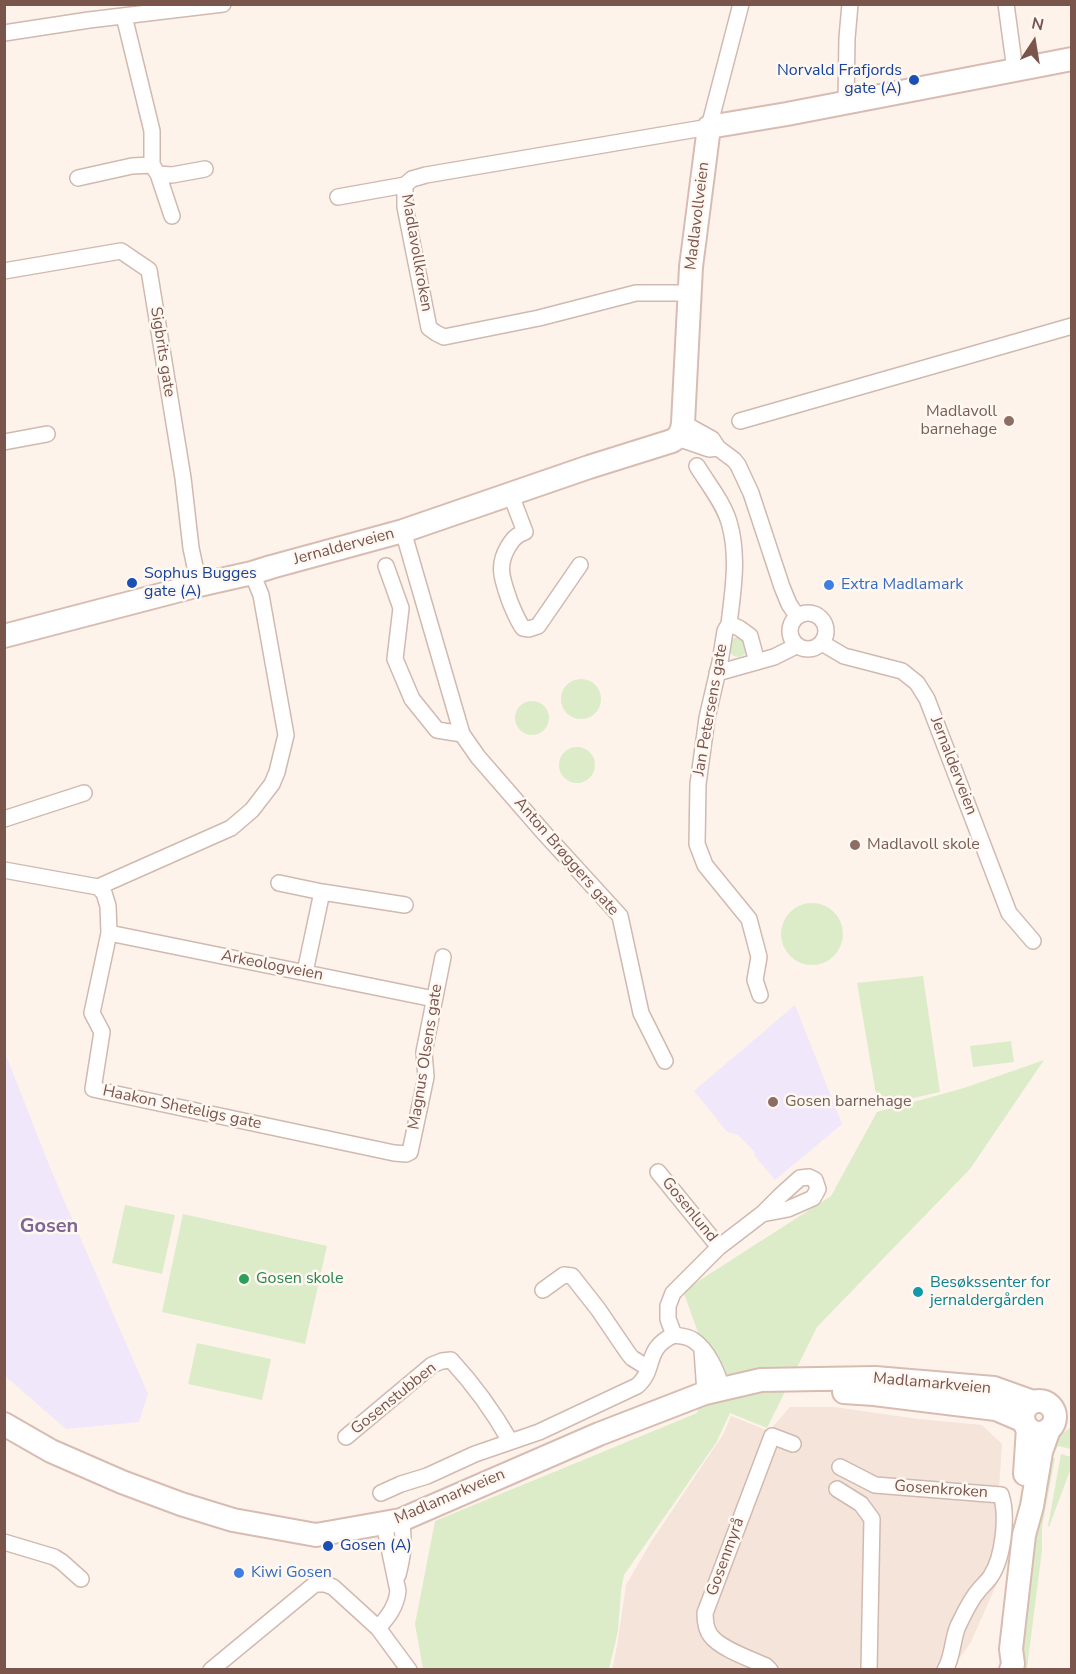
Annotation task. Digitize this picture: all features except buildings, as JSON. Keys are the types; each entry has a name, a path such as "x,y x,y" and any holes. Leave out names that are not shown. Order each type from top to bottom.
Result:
{"street":[{"path":"6,37 116,13 223,4"},
{"name":"Madlavollveien","path":"681,430 689,293 697,210 709,127 741,4"},
{"path":"846,102 850,4"},
{"path":"1006,4 1015,70"},
{"path":"116,13 152,131 155,169 172,216"},
{"path":"709,127 1071,59"},
{"name":"Madlavollkroken","path":"689,293 636,293 539,318 444,337 429,328 405,207 405,185 412,179 426,175 709,127"},
{"path":"78,178 132,166 155,169 172,175 205,169"},
{"path":"338,197 405,185"},
{"name":"Sigbrits gate","path":"4,271 121,251 149,270 183,478 191,549 199,585"},
{"path":"741,421 1071,326"},
{"path":"681,430 712,439 718,448 734,460 745,477 782,588 797,616"},
{"name":"Jernalderveien","path":"4,636 252,573 403,531 589,467 664,445 681,430"},
{"path":"4,442 47,434"},
{"name":"Jan Petersens gate","path":"697,466 729,521 735,559 729,624 725,631 707,718 698,784 697,844 705,864 749,919 759,957 755,980 760,995"},
{"path":"511,495 525,532 515,536 503,556 500,567 503,583 515,615 523,628 538,626 580,565"},
{"name":"Anton Brøggers gate","path":"403,531 462,734 478,757 620,916 641,1013 665,1061"},
{"path":"386,566 400,608 394,659 412,699 437,730 462,734"},
{"path":"4,870 98,887 231,828 252,810 272,784 286,735 261,595 252,573"},
{"path":"808,612 814,614 826,626 822,643 810,649 796,646 791,639 790,624 797,616 808,612"},
{"name":"Jan Petersens gate","path":"729,624 750,636 757,662"},
{"name":"Jernalderveien","path":"822,643 844,656 902,671 917,683 927,699 1009,913 1033,941"},
{"path":"717,673 774,657 796,646"},
{"path":"4,819 84,793"},
{"path":"279,883 405,905"},
{"name":"Haakon Sheteligs gate","path":"98,887 104,892 108,906 109,933 92,1012 102,1032 93,1089 406,1154"},
{"path":"305,972 322,892"},
{"name":"Arkeologveien","path":"109,933 434,999"},
{"name":"Magnus Olsens gate","path":"406,1154 410,1152 426,1077 424,1052 443,957"},
{"name":"Gosenlund","path":"658,1172 719,1247"},
{"name":"Gosenlund","path":"674,1335 668,1319 668,1306 673,1293 719,1247 762,1214"},
{"path":"543,1290 564,1275 572,1276 628,1353 648,1368"},
{"path":"381,1493 427,1476 475,1454 539,1432 637,1386 643,1381 656,1347 663,1340 674,1335 694,1340 718,1372 714,1392"},
{"name":"Gosenstubben","path":"346,1437 432,1365 450,1360 466,1376 494,1413 510,1441"},
{"name":"Madlamarkveien","path":"4,1424 51,1451 122,1482 181,1504 233,1520 316,1535 393,1522 599,1434 714,1392 761,1380 875,1378 994,1388 1044,1418"},
{"path":"1002,1670 1011,1659 1024,1535 1023,1504 1044,1418 1071,1400"},
{"name":"Gosenmyrå","path":"770,1670 723,1646 711,1636 705,1623 705,1613 772,1436 793,1444"},
{"name":"Gosenkroken","path":"840,1467 875,1485 1001,1496 1004,1525 998,1561 992,1575 978,1590 963,1616 953,1638 951,1654 945,1670"},
{"path":"837,1488 861,1504 872,1519 870,1670"},
{"path":"378,1628 391,1614 397,1602 393,1522"},
{"path":"4,1542 54,1557 81,1579"},
{"path":"211,1670 315,1584 320,1583 333,1587 378,1628 409,1670"}],"shaded area":[{"path":"795,1005 842,1124 775,1180 755,1156 754,1151 738,1135 727,1132 694,1091"},
{"path":"4,1050 51,1170 148,1394 139,1422 66,1429 5,1376"},
{"path":"790,1407 834,1407 982,1425 1002,1444 999,1490 1007,1520 1001,1574 971,1642 952,1669 612,1670 626,1585 651,1542 724,1433 731,1416 769,1431"}],"green space":[{"path":"738,637 745,640 748,647 745,654 738,657 731,654 728,647 731,640"},
{"path":"581,679 589,680 595,685 600,691 600,707 595,713 589,718 581,719 573,718 567,713 562,707 561,699 562,691 567,685 573,680"},
{"path":"532,701 544,706 549,718 544,730 532,735 520,730 515,718 520,706"},
{"path":"577,747 590,752 595,765 590,778 577,783 564,778 559,765 564,752"},
{"path":"812,903 824,905 834,912 841,922 843,934 841,946 834,956 824,963 812,965 800,963 790,956 783,946 781,934 783,922 790,912 800,905"},
{"path":"923,976 940,1092 878,1106 857,983"},
{"path":"1011,1041 1014,1062 973,1067 970,1046"},
{"path":"1044,1060 970,1169 817,1327 767,1428 730,1413 716,1443 624,1575 618,1631 609,1669 423,1669 415,1624 435,1521 697,1413 711,1368 683,1291 831,1196 877,1112 964,1088"},
{"path":"125,1205 175,1215 162,1274 112,1263"},
{"name":"Gosen skole","path":"183,1214 327,1246 305,1344 162,1312"},
{"path":"197,1343 271,1359 262,1400 188,1384"},
{"path":"1071,1427 1071,1449 1058,1446 1055,1451 1050,1450 1060,1435"},
{"path":"1061,1454 1071,1457 1071,1468 1049,1527 1048,1526"},
{"path":"1047,1457 1055,1458 1042,1527 1042,1550 1027,1669 1017,1670 1038,1503"}],"place":[{"name":"Norvald Frafjords gate (A)","path":"914,80"},
{"name":"Madlavoll barnehage","path":"1009,421"},
{"name":"Sophus Bugges gate (A)","path":"132,583"},
{"name":"Extra Madlamark","path":"829,585"},
{"name":"Madlavoll skole","path":"855,845"},
{"name":"Gosen barnehage","path":"773,1102"},
{"name":"Gosen skole","path":"244,1279"},
{"name":"Besøkssenter for jernaldergården","path":"918,1292"},
{"name":"Gosen (A)","path":"328,1546"},
{"name":"Kiwi Gosen","path":"239,1573"}],"district":[{"name":"Gosen","path":"49,1227"}]}
